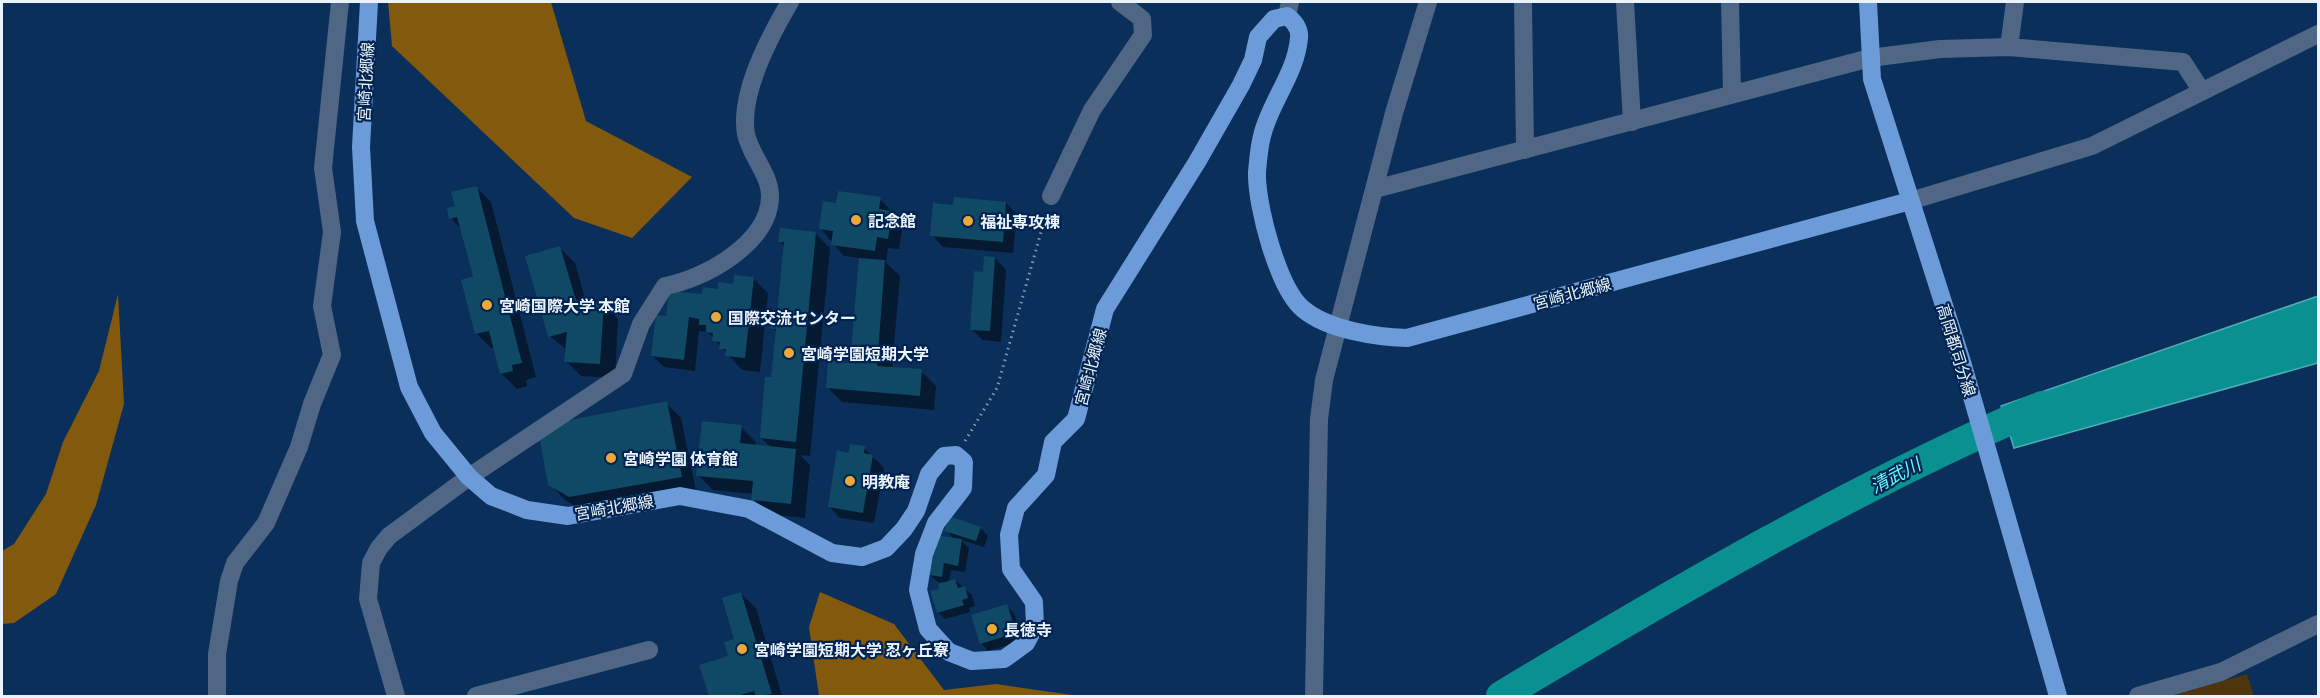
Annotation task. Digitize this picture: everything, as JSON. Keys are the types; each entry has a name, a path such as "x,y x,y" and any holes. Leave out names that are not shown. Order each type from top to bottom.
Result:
{"main road":[{"name":"宮崎北郷線","path":"369,2 361,147 365,221 409,387 433,433 469,477 492,496 518,507 568,516 680,496 749,509 832,554 862,557 886,548 904,530 916,511 929,474 944,456 956,455 964,462 963,488 936,523 924,554 918,590 928,629 949,651 972,661 1004,659 1026,644 1035,626 1035,602 1011,569 1009,535 1016,508 1046,475 1053,441 1076,419 1105,309 1219,124 1253,60 1258,37 1274,19 1288,9 1299,36 1294,62 1272,107 1262,137 1257,174 1262,206 1284,282 1303,309 1338,327 1378,337 1407,338 1910,201"},
{"name":"高岡都司分線","path":"1868,2 1869,58 1872,79 1962,362 2058,696"}],"street":[{"path":"217,696 217,654 234,563 266,523 299,447 312,404 332,355 322,306 332,232 323,168 340,2"},
{"path":"396,696 368,599 371,563 389,536 469,477 623,374 641,324 665,286 687,282 727,262 751,238 765,216 770,197 765,178 746,134 748,94 762,52 790,2"},
{"path":"1051,196 1092,110 1143,35 1142,19 1120,2"},
{"path":"1314,696 1319,419 1324,381 1428,2"},
{"path":"1523,2 1524,150"},
{"path":"1625,2 1632,122"},
{"path":"1730,2 1732,93"},
{"path":"2009,47 2015,2"},
{"path":"1910,201 2092,146 2201,90 2319,34"},
{"path":"1375,189 1869,58 1940,49 2009,47 2183,62 2201,90"},
{"path":"2138,696 2221,672 2319,624"},
{"path":"476,696 648,650"}],"path":[{"path":"956,455 998,388 1051,196"}],"shaded area":[{"path":"388,2 551,2 586,121 692,177 632,238 574,218 392,46"},
{"path":"118,294 124,404 96,505 56,594 14,623 2,624 2,551 14,544 46,494 63,442 99,371"},
{"path":"2318,296 2318,363 2014,448 2001,406"},
{"path":"820,592 894,624 944,690 996,684 1072,695 819,696 809,627"},
{"path":"2247,674 2254,696 2170,696"}],"building":[{"name":"宮崎国際大学 本館","path":"477,186 522,363 512,365 513,371 500,374 489,331 475,334 461,280 473,276 457,217 449,219 447,208 455,206 451,192"},
{"name":"記念館","path":"838,191 881,197 879,209 892,211 888,239 877,237 875,251 831,245 833,231 819,229 823,201 836,203"},
{"name":"福祉専攻棟","path":"954,197 1006,202 1003,242 930,236 933,203 953,205"},
{"name":"宮崎学園短期大学","path":"780,228 816,232 796,442 760,438 765,377 771,377 776,329 770,328 771,313 777,314 784,242 778,242"},
{"path":"560,246 576,300 604,302 600,364 564,362 567,332 548,337 525,256"},
{"path":"984,256 995,257 990,331 970,330 974,271 983,272"},
{"path":"859,258 885,260 877,366 922,369 920,396 826,388 828,361 850,363"},
{"name":"国際交流センター","path":"734,275 754,277 745,358 725,356 726,349 719,349 720,342 712,341 713,333 706,332 706,325 699,325 699,319 689,317 684,360 651,356 656,315 666,316 669,291 702,294 703,287 718,289 718,282 733,284"},
{"name":"宮崎学園 体育館","path":"667,401 682,477 569,497 548,485 540,440 555,423"},
{"path":"702,421 742,425 740,443 796,449 791,504 751,500 753,481 696,476"},
{"name":"明教庵","path":"850,444 865,446 864,453 873,455 863,513 828,507 837,450 849,453"},
{"path":"949,516 981,527 976,541 944,531"},
{"path":"934,535 962,539 958,566 944,563 942,577 929,575"},
{"path":"955,579 958,588 965,586 968,598 962,600 964,605 937,613 930,591 939,589 938,584"},
{"name":"宮崎学園短期大学 忍ヶ丘寮","path":"741,592 772,694 756,696 754,691 737,696 709,696 699,665 728,656 724,642 734,639 722,598"},
{"name":"長徳寺","path":"1007,604 1013,622 1007,624 1010,635 980,644 971,615"}],"waterway":[{"name":"清武川","path":"1501,696 1700,579 1834,506 1972,437 2042,406"}],"place":[{"name":"記念館","path":"856,220"},
{"name":"福祉専攻棟","path":"968,221"},
{"name":"宮崎国際大学 本館","path":"487,305"},
{"name":"国際交流センター","path":"716,317"},
{"name":"宮崎学園短期大学","path":"789,353"},
{"name":"宮崎学園 体育館","path":"611,458"},
{"name":"明教庵","path":"850,481"},
{"name":"長徳寺","path":"992,629"},
{"name":"宮崎学園短期大学 忍ヶ丘寮","path":"742,649"}]}
